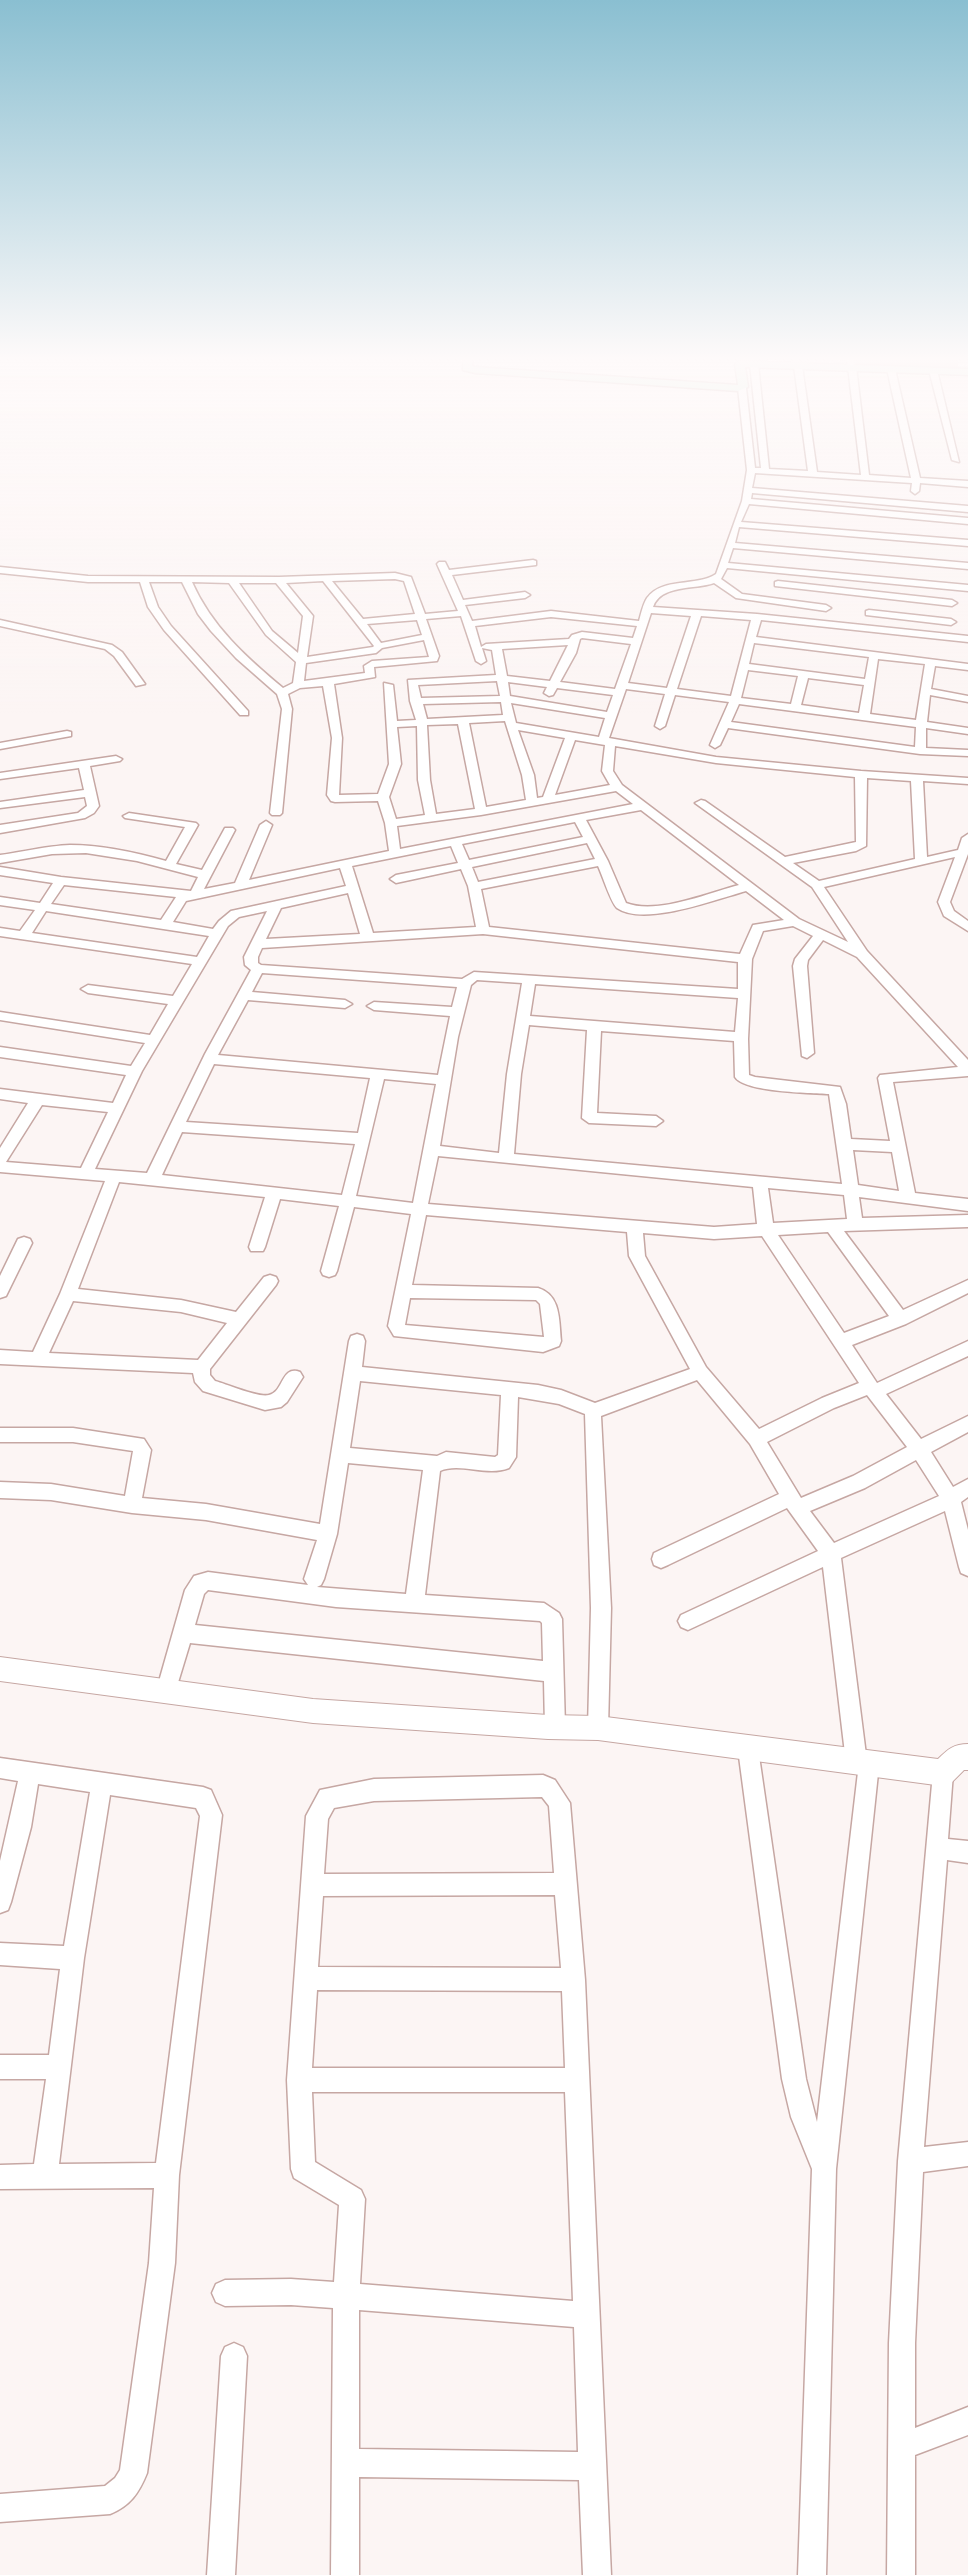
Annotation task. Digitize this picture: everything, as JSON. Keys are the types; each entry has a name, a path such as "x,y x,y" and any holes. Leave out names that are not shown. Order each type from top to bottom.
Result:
{"street":[{"path":"751,478 746,501 736,524 738,535 730,545 720,575 704,584 661,590 651,600 611,716 607,741 606,768 611,781 618,787 795,922 822,933 862,954"},
{"path":"818,478 828,486 914,504 968,509"},
{"path":"749,490 828,486 860,478"},
{"path":"885,478 968,484"},
{"path":"913,537 916,480"},
{"path":"825,509 828,486"},
{"path":"746,501 968,521"},
{"path":"736,524 968,543"},
{"path":"730,545 968,566"},
{"path":"447,574 533,563"},
{"path":"442,564 465,613 481,661"},
{"path":"723,565 968,588"},
{"path":"0,570 88,579 144,581 405,577 421,617 426,637 434,656 432,658 421,661 372,664 369,666 371,675 298,685 282,693"},
{"path":"326,579 379,646"},
{"path":"715,579 740,596 826,608"},
{"path":"186,580 194,603 217,633 282,693 287,709 276,813"},
{"path":"232,580 269,633 301,661 376,650 379,646 426,637"},
{"path":"279,580 308,616 298,685"},
{"path":"144,581 154,607 167,628 244,712"},
{"path":"778,584 952,603"},
{"path":"951,637 953,586"},
{"path":"460,603 525,596"},
{"path":"649,610 757,617 890,633 968,639"},
{"path":"360,622 465,613"},
{"path":"660,726 697,613"},
{"path":"870,613 951,622"},
{"path":"469,624 550,614 644,624"},
{"path":"715,745 735,700 757,617"},
{"path":"0,623 108,647 118,654 140,684"},
{"path":"542,706 571,654 575,637 582,635 637,642"},
{"path":"750,639 968,667"},
{"path":"476,648 573,642"},
{"path":"497,647 511,722 528,775 532,802"},
{"path":"864,717 874,655"},
{"path":"920,751 921,724 930,662"},
{"path":"743,666 870,682"},
{"path":"795,708 804,675"},
{"path":"431,818 424,780 422,722 415,701 413,682 502,678 554,684 671,691 968,731"},
{"path":"328,682 336,738 333,795 335,799 343,800 383,797"},
{"path":"388,685 395,764 383,797 391,823 395,853"},
{"path":"925,691 968,699"},
{"path":"415,701 507,699 611,716"},
{"path":"392,724 462,720 511,722 571,737 607,741 716,760 861,774 968,781"},
{"path":"462,720 481,812"},
{"path":"724,724 920,751 968,753"},
{"path":"0,746 67,734"},
{"path":"547,801 571,737"},
{"path":"0,776 116,759"},
{"path":"0,829 85,815 93,806 84,764"},
{"path":"784,861 856,847 862,843 861,774"},
{"path":"917,778 920,860"},
{"path":"391,823 481,812 618,787"},
{"path":"0,805 90,793"},
{"path":"701,803 817,885 862,954 968,1070"},
{"path":"165,924 182,898 395,853 642,806"},
{"path":"129,816 192,825 169,866"},
{"path":"579,818 602,861 621,905 630,910 654,910 747,887"},
{"path":"240,886 266,825"},
{"path":"195,896 229,830"},
{"path":"968,838 944,902 948,912 968,927"},
{"path":"396,879 590,839"},
{"path":"455,842 474,886 483,930"},
{"path":"0,860 68,849 94,850 124,854 205,875"},
{"path":"817,885 920,860 963,852"},
{"path":"474,886 510,881 602,861"},
{"path":"345,863 368,938"},
{"path":"0,871 61,881 195,896"},
{"path":"23,936 61,881"},
{"path":"86,1173 135,1071 199,961 223,924 235,914 275,907 354,888"},
{"path":"0,901 165,924 217,934"},
{"path":"275,907 250,962 258,969 464,983 474,976 745,994"},
{"path":"795,922 758,928 745,959 745,994 741,1037 742,1075 745,1079 752,1082 835,1090 839,1104 855,1224"},
{"path":"257,944 483,930 745,959"},
{"path":"0,932 199,961"},
{"path":"807,1053 800,966 802,959 822,933"},
{"path":"152,1179 210,1059 246,996 258,969"},
{"path":"506,1159 514,1074 529,980"},
{"path":"402,1291 538,1294 544,1297 548,1304 553,1342 543,1345 400,1331 396,1326 402,1291 464,983"},
{"path":"88,989 176,1000"},
{"path":"246,996 345,1004"},
{"path":"374,1006 458,1012"},
{"path":"0,1016 153,1040"},
{"path":"522,1020 594,1024 741,1037"},
{"path":"594,1024 590,1118 656,1121"},
{"path":"0,1052 135,1071"},
{"path":"210,1059 444,1080"},
{"path":"908,1198 885,1078 968,1070"},
{"path":"329,1271 364,1138 378,1073"},
{"path":"0,1094 117,1108"},
{"path":"0,1160 38,1100"},
{"path":"178,1127 364,1138"},
{"path":"844,1144 899,1147"},
{"path":"431,1150 506,1159 851,1190 968,1205"},
{"path":"0,1167 152,1179 419,1209 714,1233 855,1224 968,1221"},
{"path":"38,1359 68,1294 114,1176"},
{"path":"760,1182 766,1230 872,1389 920,1451 951,1499 964,1538 968,1567"},
{"path":"257,1247 274,1193"},
{"path":"635,1226 637,1256 700,1372 756,1439 793,1503 831,1554 862,1763 824,2169 812,2575"},
{"path":"832,1226 900,1318"},
{"path":"0,1292 24,1243"},
{"path":"270,1281 202,1367 201,1377 209,1386 265,1403 275,1402 281,1397 294,1377"},
{"path":"840,1342 900,1318 968,1286"},
{"path":"68,1294 181,1306 240,1319"},
{"path":"314,1580 328,1534 357,1341"},
{"path":"756,1439 828,1403 872,1389 968,1348"},
{"path":"0,1357 202,1367"},
{"path":"351,1373 510,1389 561,1397 595,1411 700,1372"},
{"path":"340,1454 436,1464 446,1460 495,1465 503,1463 507,1457 510,1389"},
{"path":"595,1411 592,1423 601,1608 598,1728"},
{"path":"661,1559 793,1503 859,1482 920,1451 968,1423"},
{"path":"0,1435 73,1435 138,1444 142,1450 132,1505"},
{"path":"414,1603 430,1473 436,1464"},
{"path":"688,1621 951,1499 968,1487"},
{"path":"0,1490 51,1492 132,1505 206,1512 328,1534"},
{"path":"166,1692 195,1590 200,1582 208,1581 336,1598 544,1612 552,1619 554,1727"},
{"path":"183,1633 317,1649 553,1672"},
{"path":"0,1669 313,1711 554,1727 598,1728 943,1773"},
{"path":"748,1749 794,2079 803,2116 824,2169"},
{"path":"901,2575 902,2343 910,2161 943,1773 958,1757 968,1757"},
{"path":"0,1768 203,1798 211,1814 167,2175 162,2263 133,2473 125,2488 110,2500 1,2512"},
{"path":"0,1902 20,1827 30,1772"},
{"path":"45,2177 73,1958 102,1782"},
{"path":"346,2575 346,2298 352,2199 303,2169 299,2080 317,1816 328,1798 374,1790 543,1786 548,1787 558,1803 573,1980 585,2315 590,2358 591,2466 597,2575"},
{"path":"937,1848 968,1852"},
{"path":"312,1885 565,1884"},
{"path":"0,1954 73,1958"},
{"path":"307,1978 573,1980"},
{"path":"0,2066 59,2066"},
{"path":"299,2080 577,2080"},
{"path":"910,2161 968,2154"},
{"path":"0,2177 167,2175"},
{"path":"225,2293 291,2292 346,2298 585,2315"},
{"path":"221,2575 234,2356"},
{"path":"901,2447 968,2421"},
{"path":"346,2463 591,2466"}]}
